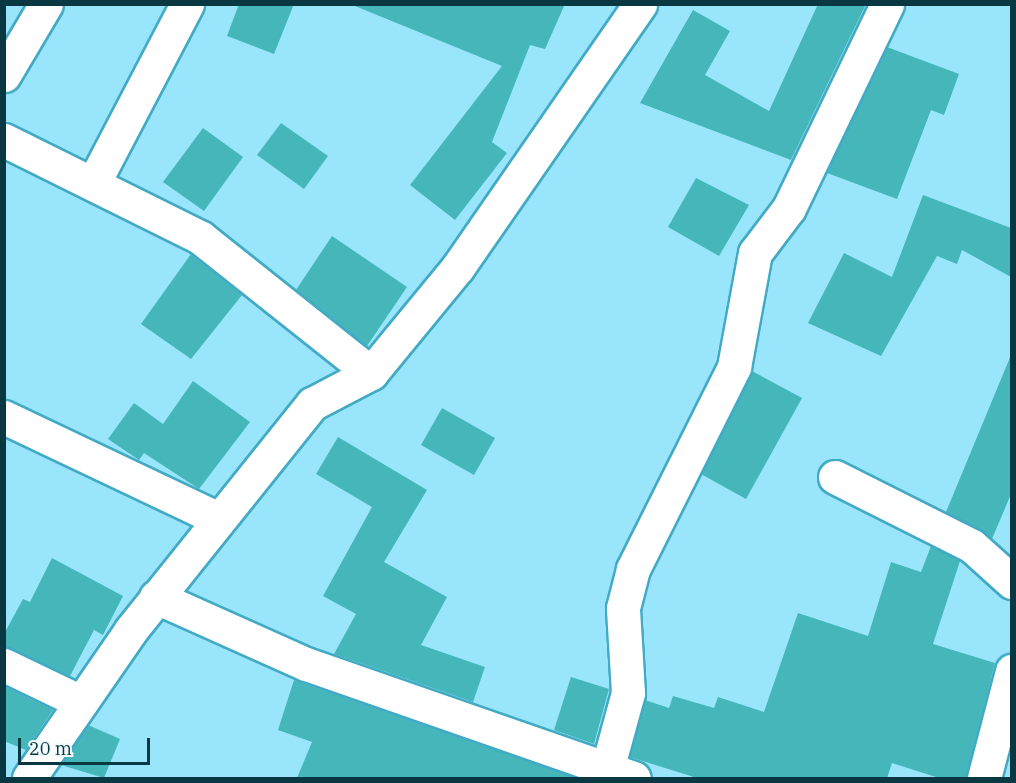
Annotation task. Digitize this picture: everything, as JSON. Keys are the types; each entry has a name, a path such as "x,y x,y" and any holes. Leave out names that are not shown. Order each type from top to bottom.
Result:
{"street":[{"path":"4,75 46,4"},
{"path":"94,182 187,4"},
{"path":"44,774 81,702 156,597 217,518 312,404 372,373 458,267 640,4"},
{"path":"156,597 306,664 621,772 628,693 623,608 633,569 734,367 755,254 789,208 887,4"},
{"path":"4,140 94,182 201,238 372,373"},
{"path":"4,417 217,518"},
{"path":"835,477 972,546 1011,582"},
{"path":"4,665 81,702"},
{"path":"984,778 1011,671"}],"building":[{"path":"239,4 294,4 274,54 227,36"},
{"path":"350,4 565,4 545,49 530,45 492,142 507,153 455,220 410,185 502,66"},
{"path":"818,4 866,4 791,160 640,103 693,10 730,31 705,75 769,111"},
{"path":"887,47 959,74 944,115 931,110 897,199 827,173"},
{"path":"281,123 328,156 304,189 257,155"},
{"path":"203,128 243,157 204,211 163,182"},
{"path":"696,178 749,205 719,256 668,227"},
{"path":"923,195 1011,228 1011,277 962,250 957,264 937,256 881,356 808,323 844,253 892,277"},
{"path":"332,236 407,287 367,346 296,290"},
{"path":"191,254 242,295 191,359 141,324"},
{"path":"1011,355 1011,494 992,539 946,512"},
{"path":"752,371 802,398 746,499 701,474"},
{"path":"193,381 250,422 199,489 144,453 139,460 108,439 134,403 163,424"},
{"path":"442,408 495,438 474,475 421,445"},
{"path":"338,437 427,490 384,562 447,597 421,645 485,667 473,702 334,654 356,614 323,596 372,507 316,474"},
{"path":"931,546 960,561 933,644 995,663 966,778 939,778 892,763 887,778 697,778 630,757 645,700 669,708 673,696 714,708 718,697 764,712 798,613 868,636 891,562 921,572"},
{"path":"52,558 123,596 103,635 94,630 70,676 4,647 4,634 23,599 30,602"},
{"path":"571,677 609,689 594,744 554,730"},
{"path":"294,680 574,778 297,778 312,742 278,730"},
{"path":"4,686 53,710 26,750 4,741"},
{"path":"88,725 120,739 104,778 61,765"}]}
